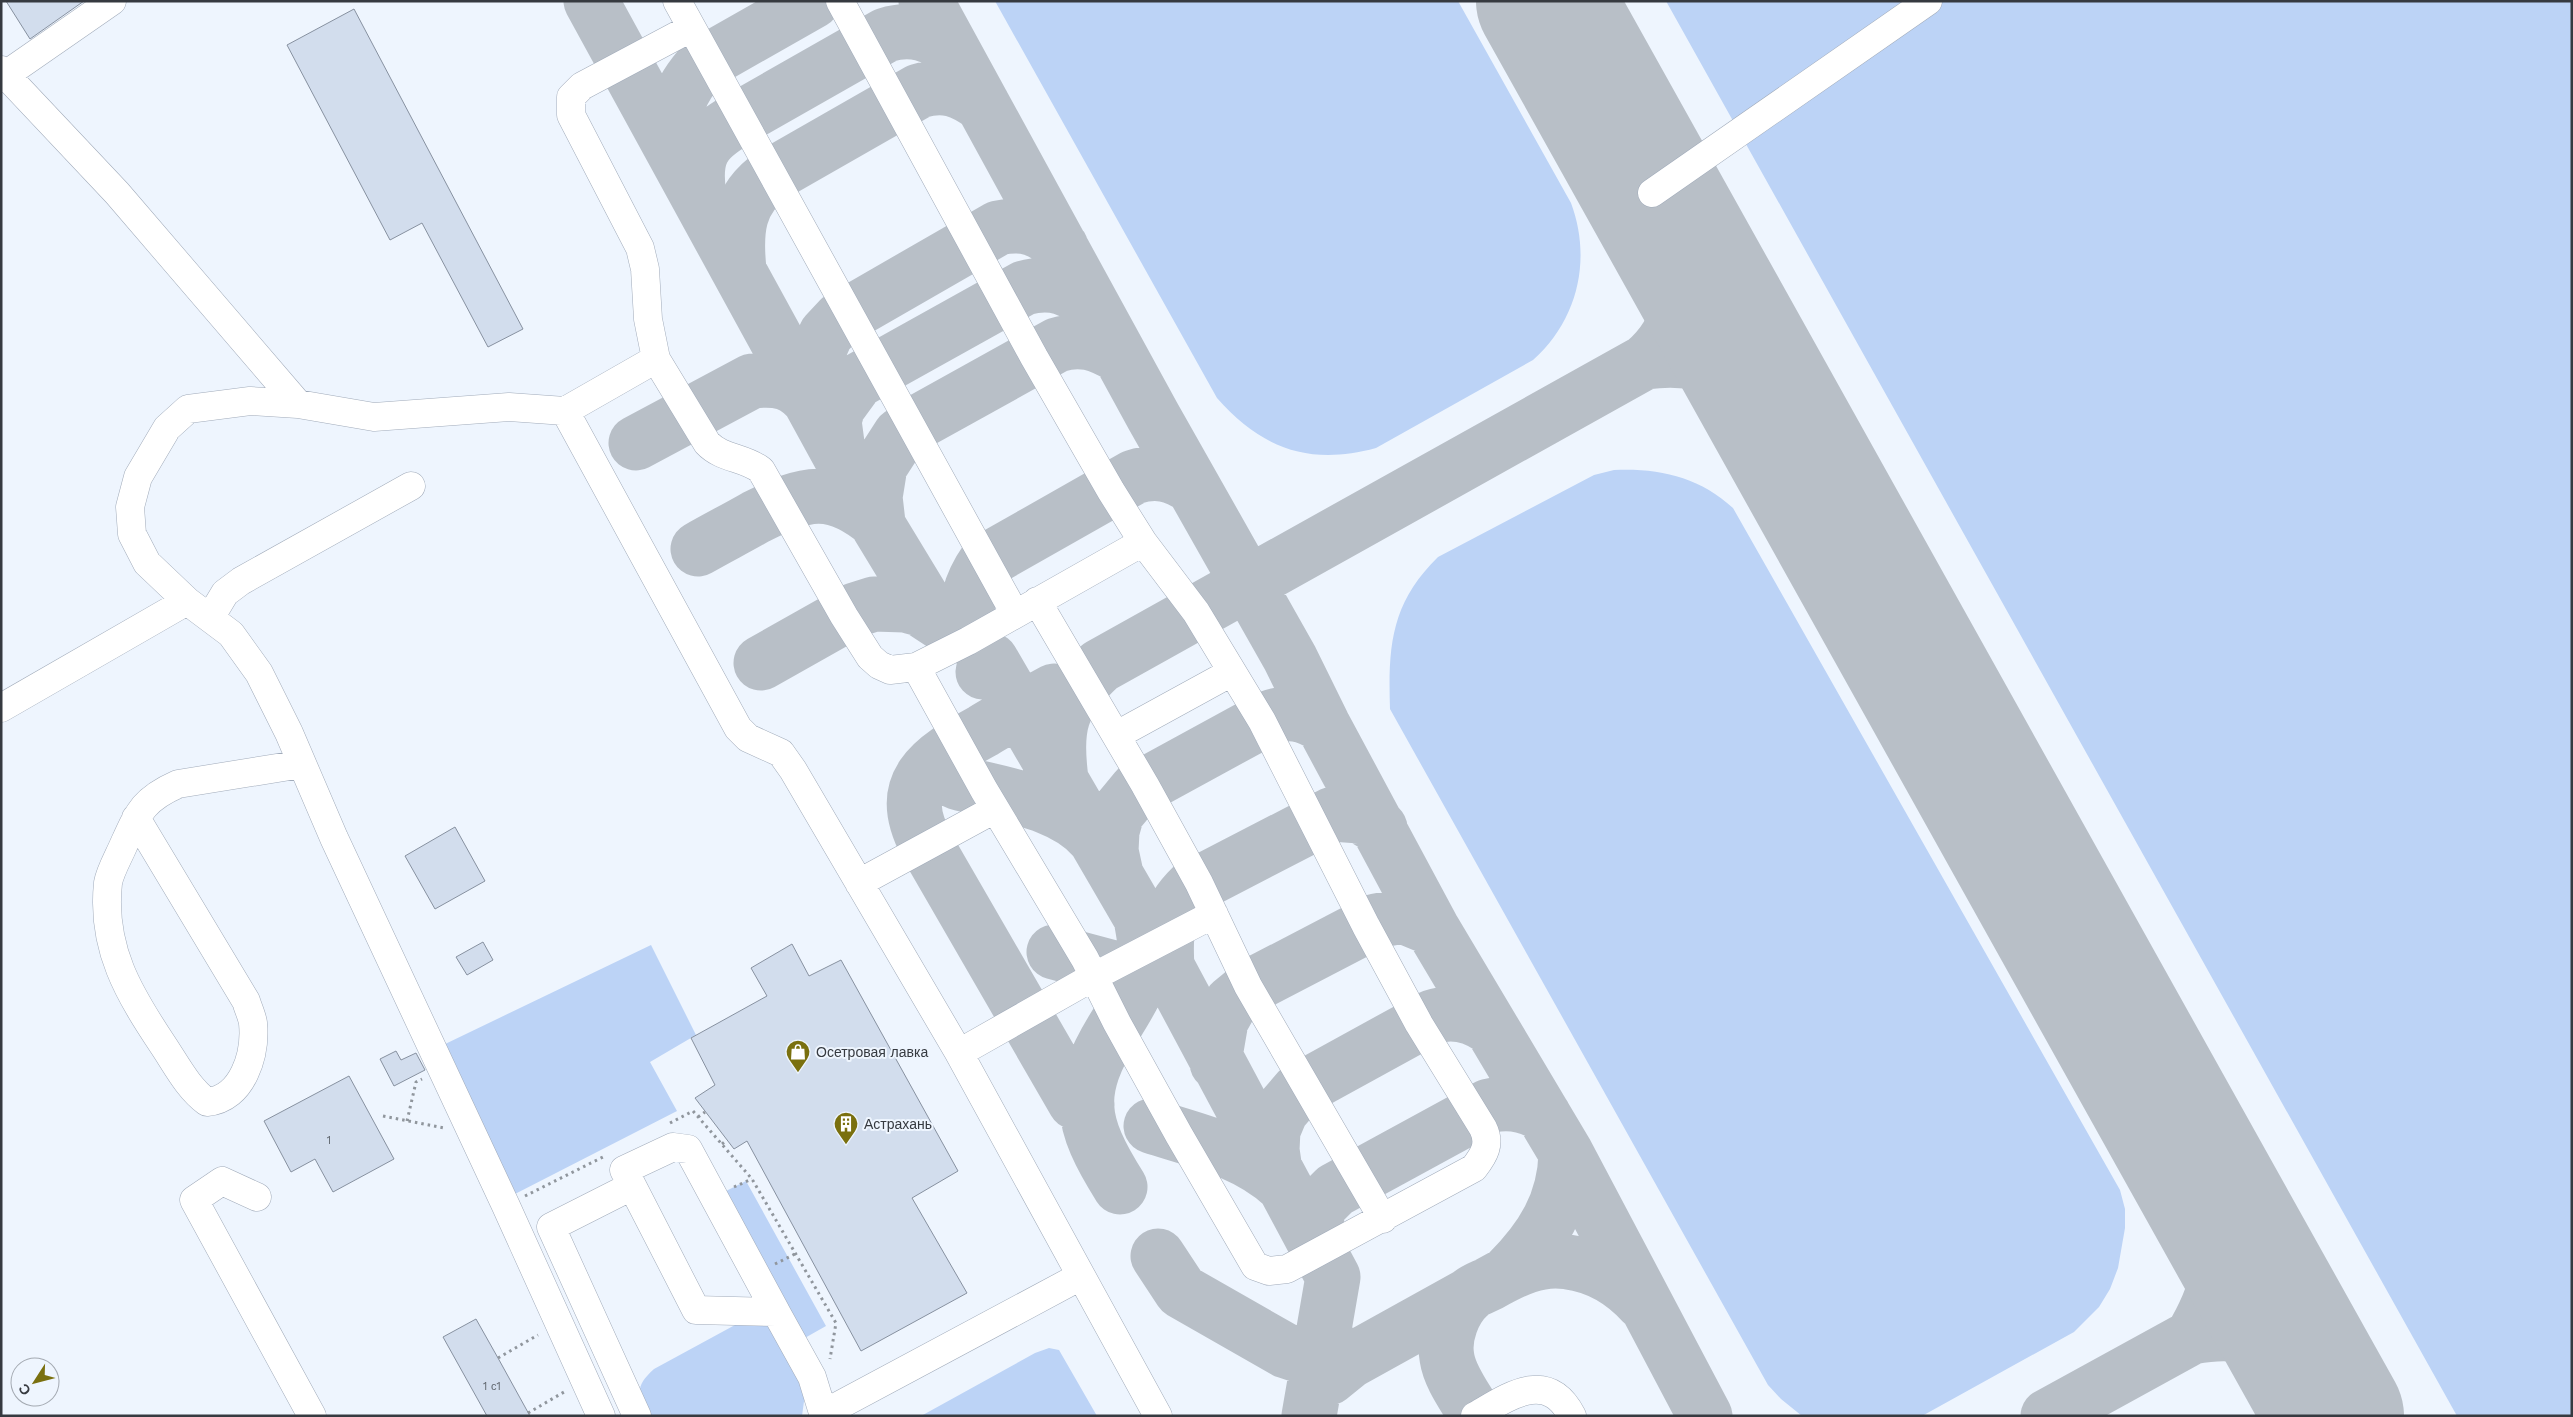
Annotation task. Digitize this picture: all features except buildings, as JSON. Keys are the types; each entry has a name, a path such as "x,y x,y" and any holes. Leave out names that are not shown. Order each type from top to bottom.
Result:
{"street":[{"path":"112,1 3,75 117,193 298,404"},
{"path":"677,1 1026,607 1116,735 1214,914 1248,986 1383,1219"},
{"path":"840,1 1034,357 1142,542 1196,612 1262,721 1406,999 1487,1137 1485,1152 1474,1168 1383,1219 1287,1269 1269,1271 1255,1266 1179,1135 1093,977 995,809 916,667"},
{"path":"1652,193 1928,1"},
{"path":"692,28 582,86 571,97 571,115 640,248 645,269 648,320 656,359 707,443 715,451 753,464 761,470 844,616 870,657 879,665 890,670 916,667 1142,542"},
{"path":"601,1416 506,1206 259,673 231,634 187,601 147,563 132,534 130,507 138,477 166,428 188,409 250,401 298,404 374,417 510,408 565,410 656,359"},
{"path":"565,410 738,728 748,738 781,753 859,883 959,1053 1158,1416"},
{"path":"210,618 225,594 241,581 411,486"},
{"path":"1,708 187,601"},
{"path":"1116,735 1232,672"},
{"path":"136,818 246,1001 253,1022 253,1048 239,1084 230,1093 215,1101 207,1102 194,1092 145,1018 118,968 113,954 109,926 108,882 136,818 140,810 161,792 178,784 302,764"},
{"path":"859,883 995,809"},
{"path":"959,1053 1093,977 1214,914"},
{"path":"776,1312 696,1310 624,1170 673,1147 688,1150 812,1377 824,1415 1082,1276"},
{"path":"257,1197 222,1181 194,1200 312,1416"},
{"path":"632,1186 551,1227 638,1416"},
{"path":"1474,1416 1521,1391 1536,1389 1552,1393 1559,1398 1572,1416"}],"path":[{"path":"663,1126 692,1111 752,1179 836,1324 830,1362"},
{"path":"698,1117 705,1112"},
{"path":"383,1116 448,1130"},
{"path":"722,1144 727,1140"},
{"path":"506,1206 611,1153"},
{"path":"498,1358 540,1334"}],"shaded area":[{"path":"995,1 1458,1 1571,203 1577,224 1580,267 1577,288 1561,326 1533,360 1376,448 1330,455 1309,454 1289,449 1270,441 1234,416 1217,398"},
{"path":"1666,1 2572,1 2572,1416 2457,1416"},
{"path":"1614,470 1647,471 1678,477 1707,489 1733,508 2120,1190 2125,1209 2125,1228 2118,1268 2110,1289 2099,1307 2074,1332 1922,1416 1802,1416 1781,1399 1768,1385 1390,709 1390,665 1396,627 1410,591 1422,574 1438,557 1594,475"},
{"path":"651,945 696,1035 650,1062 677,1111 515,1194 441,1046"},
{"path":"746,1181 826,1326 803,1339 722,1193"},
{"path":"746,1319 767,1324 803,1386 805,1394 802,1416 649,1416 642,1402 640,1391 643,1381 654,1369"},
{"path":"1049,1348 1059,1350 1097,1416 921,1416 1035,1353"}],"taxiway":[{"path":"591,1 879,527 933,616"},
{"path":"683,160 675,154 675,115 682,94 695,74 704,63 813,1"},
{"path":"926,1 1153,416 1290,658 1323,725 1432,928 1566,1153 1705,1416"},
{"path":"699,197 698,169 699,158 703,149 717,133 740,118 886,35 914,32 931,37 954,52"},
{"path":"739,270 738,229 745,205 760,184 772,175 919,91 937,88 953,89 968,95 983,105"},
{"path":"812,403 814,361 826,334 840,319 998,228 1007,226 1033,228 1061,247"},
{"path":"1645,362 1658,349 1675,321 1681,291 1679,240"},
{"path":"838,451 834,421 838,407 857,381 1024,288 1044,285 1062,288 1078,295 1094,308"},
{"path":"878,523 875,497 880,466 900,435 922,420 1057,345 1074,342 1090,343 1120,356"},
{"path":"1061,779 1059,744 1063,716 1076,692 1100,666 1645,362 1688,361 1730,373 1758,394 1783,427"},
{"path":"636,443 752,381 770,380 786,383 799,390 812,403"},
{"path":"983,672 985,667 984,656 973,638 967,614 972,586 986,561 1134,477 1165,474 1193,487"},
{"path":"698,549 756,517 789,502 804,498 818,496 846,502 877,522"},
{"path":"761,663 855,610 874,604 905,605 920,609 949,628"},
{"path":"991,660 1141,918 1333,1277 1309,1416"},
{"path":"1054,691 965,741 934,763 923,775 916,789 914,805 918,824 927,846 1075,1102 1087,1105"},
{"path":"1116,874 1111,851 1112,831 1117,813 1136,790 1268,718 1283,714 1297,714 1323,725"},
{"path":"956,782 1049,807 1066,815 1094,838"},
{"path":"1167,968 1167,934 1172,915 1176,906 1192,887 1333,814 1360,816 1380,828"},
{"path":"1217,1063 1216,1050 1221,1021 1231,1003 1253,985 1376,921 1403,916 1432,928"},
{"path":"1120,1187 1096,1144 1087,1107 1088,1089 1093,1070 1102,1049 1129,1002 1143,969 1145,955 1141,918"},
{"path":"1054,952 1140,975"},
{"path":"1275,1171 1272,1150 1273,1130 1281,1111 1299,1090 1432,1017 1447,1014 1462,1015 1476,1019 1490,1027"},
{"path":"1314,1241 1318,1207 1335,1190 1489,1106 1516,1104 1543,1114"},
{"path":"1151,1126 1204,1142 1237,1155 1269,1173 1283,1185"},
{"path":"1508,1273 1531,1247 1549,1219 1561,1188 1565,1171 1566,1153"},
{"path":"2192,1337 2204,1316 2212,1296 2220,1260 2216,1222 2203,1179"},
{"path":"1158,1256 1181,1291 1286,1351 1307,1358 1359,1355"},
{"path":"1476,1416 1451,1373 1446,1350 1450,1324 1463,1301 1473,1292 1527,1266 1547,1261 1557,1261 1579,1264 1600,1271 1618,1281 1643,1303"},
{"path":"1329,1378 1350,1361 1469,1295"},
{"path":"2048,1416 2192,1337 2214,1334 2233,1334 2250,1337 2265,1343 2293,1363 2322,1392"}],"runway":[{"path":"1545,1 2335,1416"}],"place":[{"name":"Осетровая лавка","path":"798,1073"},
{"name":"Астрахань","path":"846,1145"}]}
